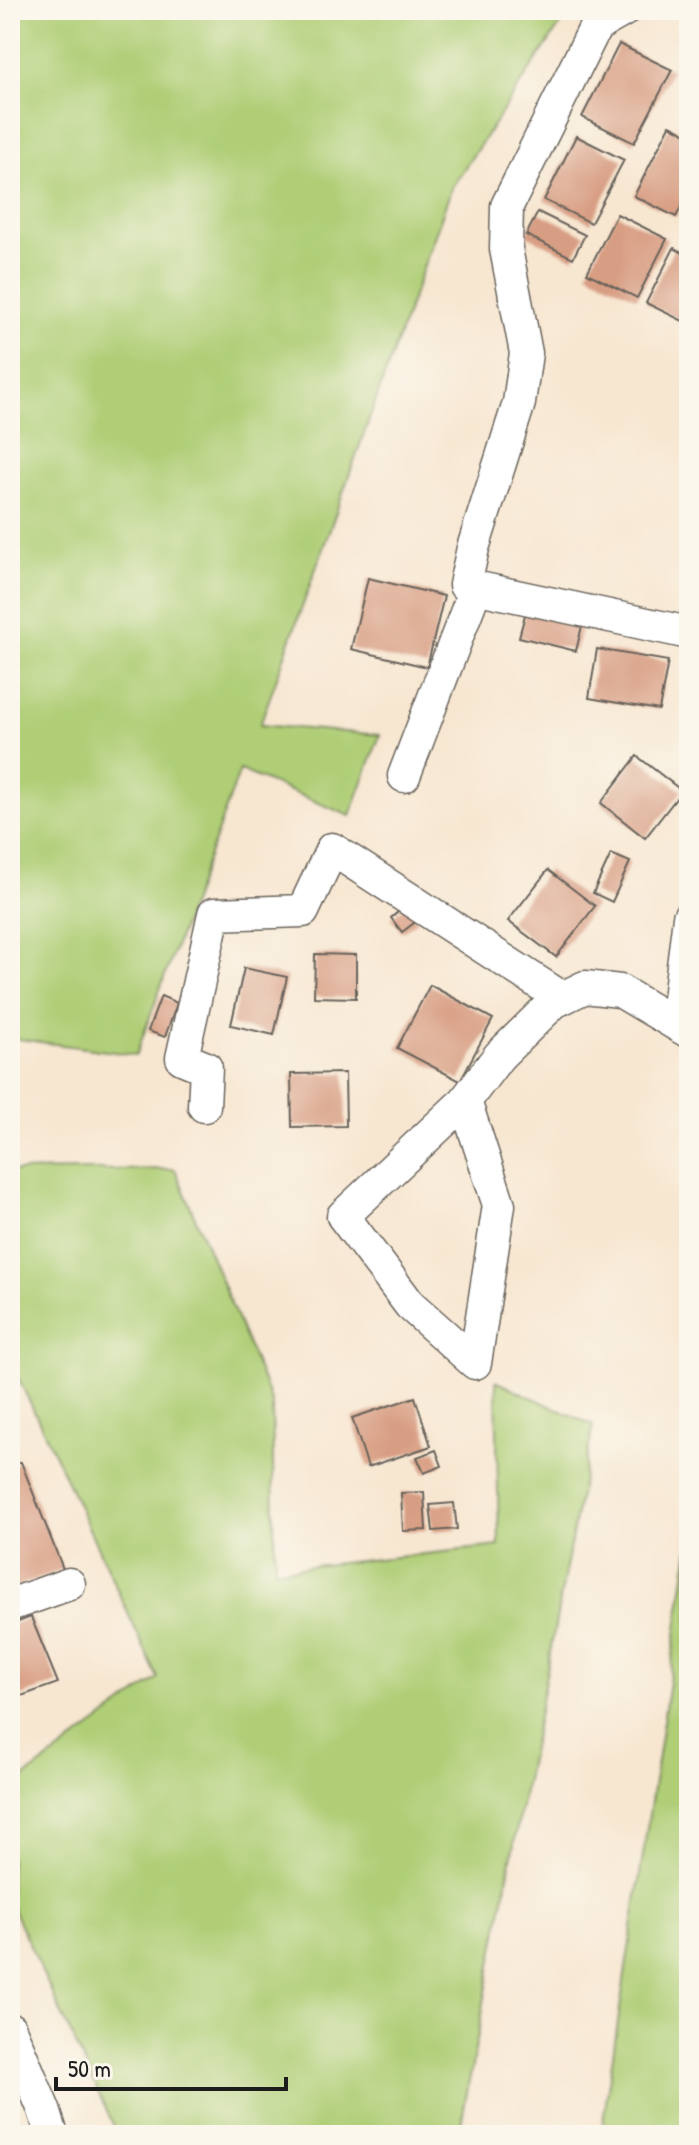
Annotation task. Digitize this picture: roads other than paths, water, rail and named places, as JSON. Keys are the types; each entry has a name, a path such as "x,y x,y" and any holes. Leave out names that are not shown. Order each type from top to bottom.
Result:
{"street":[{"path":"624,10 596,26 507,206 506,249 526,353 519,403 473,548 465,585 689,633"},
{"path":"404,776 476,587"},
{"path":"204,1106 206,1068 182,1058 214,914 303,911 332,849 562,998"},
{"path":"465,1101 499,1205 475,1363 410,1305 343,1216 465,1101 499,1056 554,1002 585,987 620,991 682,1028 689,917"},
{"path":"10,1605 69,1584"},
{"path":"10,2029 52,2135"}]}
